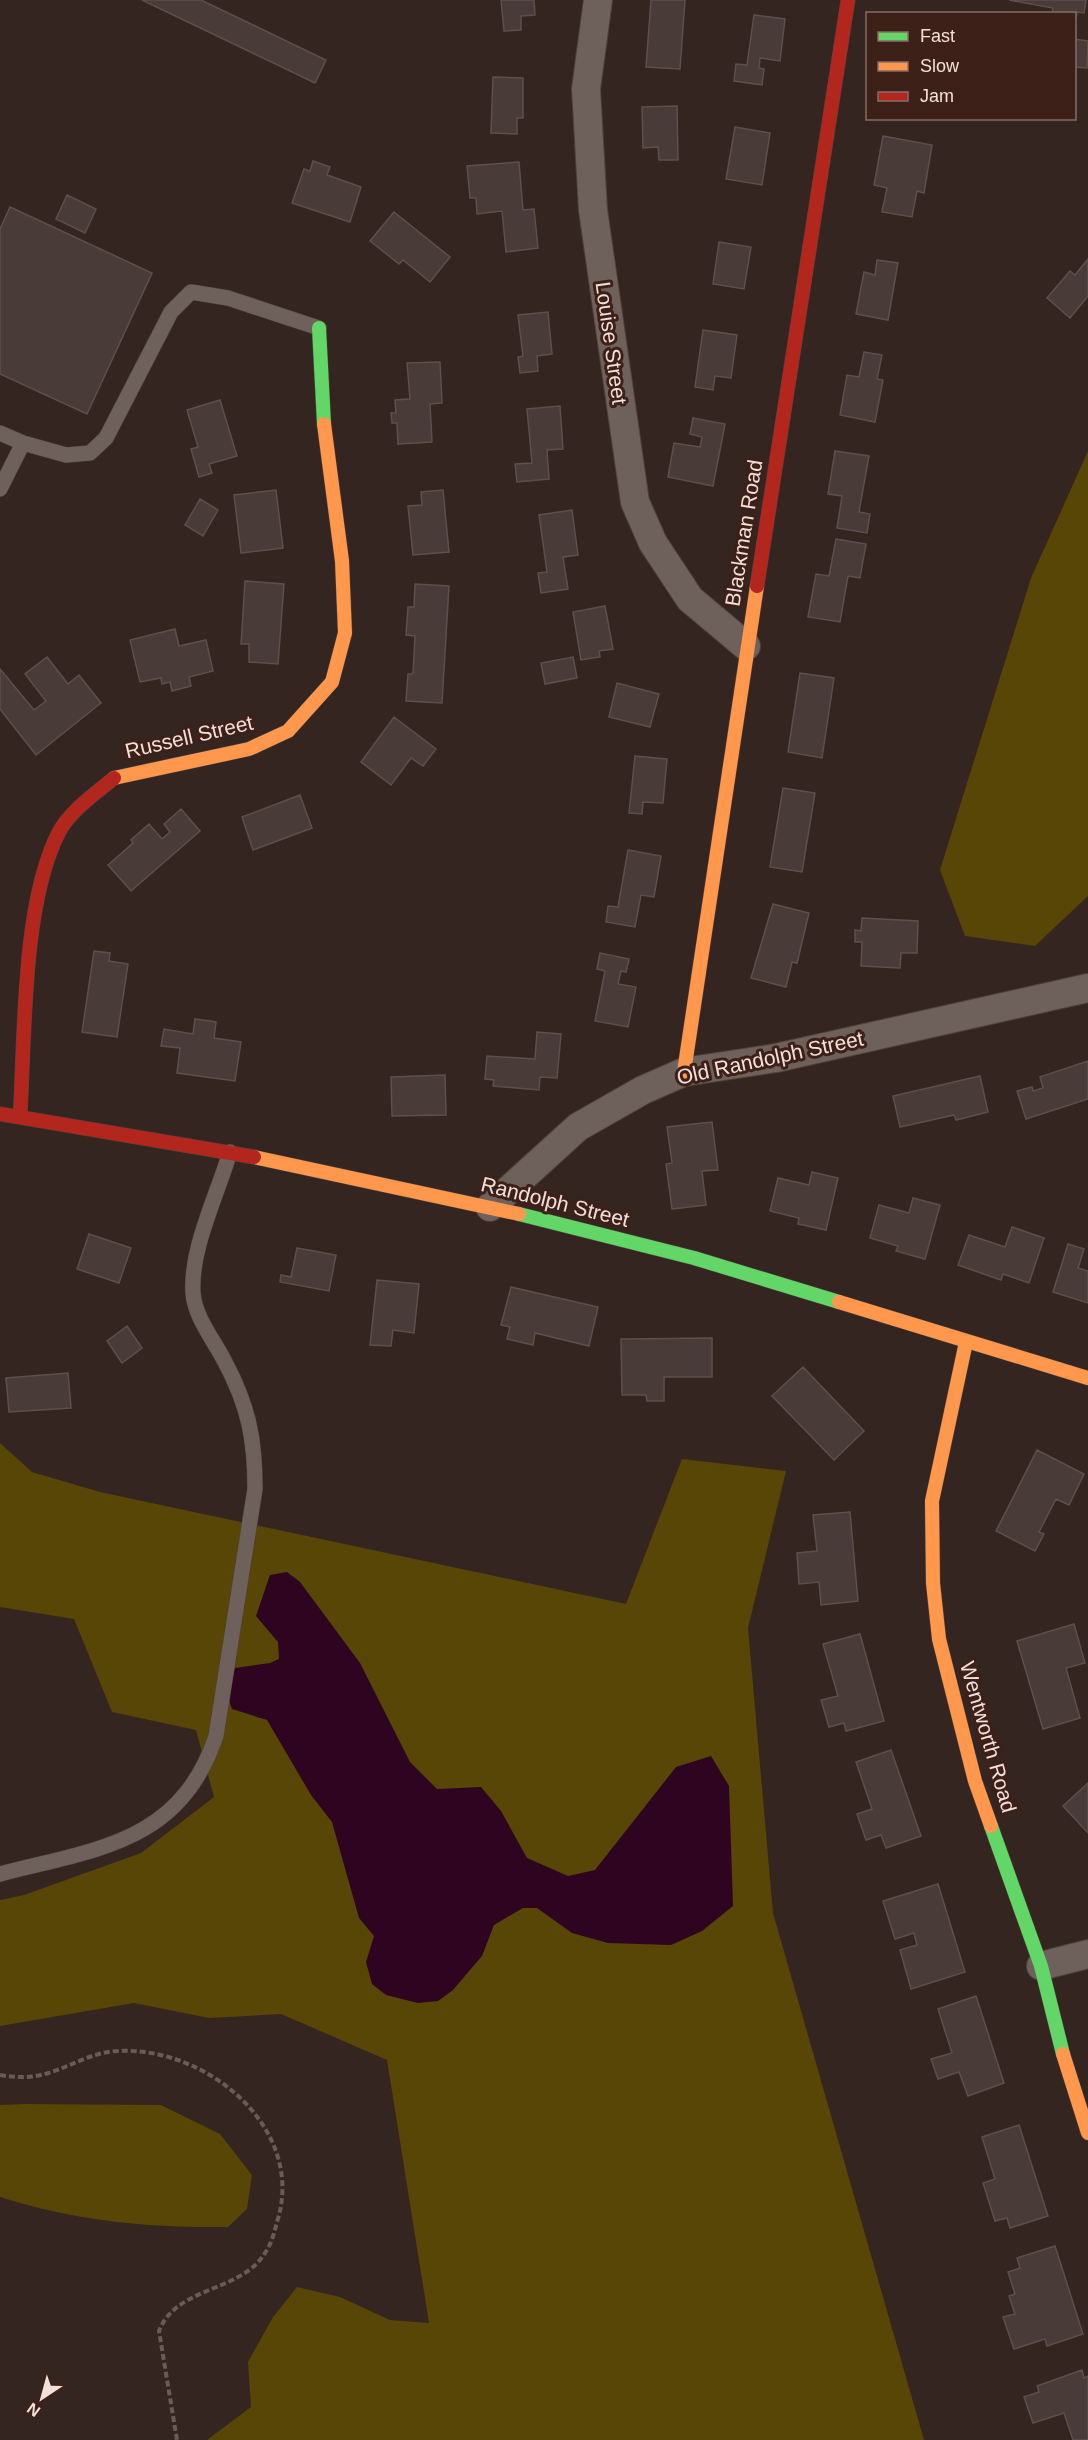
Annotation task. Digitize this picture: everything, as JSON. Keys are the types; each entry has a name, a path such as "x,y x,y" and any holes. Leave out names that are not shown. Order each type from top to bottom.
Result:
{"street":[{"name":"Louise Street","path":"598,0 586,88 593,210 635,502 653,543 690,599 746,646"},
{"name":"Blackman Road","path":"684,1072 690,1010 715,873 746,646 794,357 848,0"},
{"name":"Russell Street","path":"20,1117 32,928 43,878 59,831 84,803 117,775 249,749 288,731 332,682 345,633 342,561 325,442 319,328"},
{"name":"Old Randolph Street","path":"490,1207 578,1127 643,1090 684,1072 776,1058 1088,988"},
{"name":"Randolph Street","path":"0,1114 230,1152 490,1207 694,1258 1088,1378"},
{"name":"Wentworth Road","path":"966,1342 932,1501 933,1583 939,1639 975,1781 1041,1966 1066,2067 1088,2133"},
{"path":"1041,1966 1088,1954"}],"lane":[{"path":"0,433 22,443 66,455 90,453 106,438 171,312 191,292 228,298 319,328"},
{"path":"0,489 22,443"},
{"path":"0,1874 107,1846 153,1823 189,1792 208,1760 216,1736 255,1490 255,1454 253,1435 247,1415 226,1364 199,1316 193,1284 207,1222 230,1152"}],"path":[{"path":"0,2076 36,2076 89,2056 118,2051 157,2056 190,2065 215,2078 258,2117 273,2139 281,2164 284,2188 281,2210 269,2246 249,2271 172,2311 159,2331 177,2440"}],"shaded area":[{"path":"1088,451 1088,896 1035,946 965,936 940,870 1031,578"},
{"path":"0,1443 32,1472 100,1492 626,1604 682,1459 786,1471 748,1628 773,1913 924,2440 207,2440 251,2407 248,2362 273,2317 297,2287 340,2297 390,2320 429,2323 387,2060 281,2014 209,2018 134,2003 0,2026 0,1900 24,1895 141,1853 214,1797 196,1730 112,1712 74,1619 0,1607"},
{"path":"287,1572 300,1582 360,1663 410,1762 437,1789 481,1787 501,1811 527,1858 568,1876 595,1870 676,1767 711,1756 729,1786 733,1906 702,1931 671,1945 608,1943 572,1933 537,1908 523,1908 494,1925 482,1956 453,1990 438,2001 418,2003 386,1995 372,1984 366,1962 374,1936 359,1918 332,1822 311,1795 267,1720 232,1709 229,1698 230,1678 235,1668 270,1663 279,1659 278,1642 256,1616 270,1575"},
{"path":"0,2105 161,2105 220,2134 252,2175 247,2209 228,2227 169,2226 84,2217 0,2197"}],"building":[{"path":"142,0 201,0 326,60 315,83"},
{"path":"501,0 534,0 535,15 521,16 521,30 504,31"},
{"path":"651,0 685,0 680,69 646,67"},
{"path":"1009,0 1086,0 1084,13 1077,12 1076,17 1076,12 1052,12 1053,8"},
{"path":"754,15 785,19 780,61 760,58 759,68 764,69 762,85 734,81 736,64 747,65"},
{"path":"1076,39 1088,41 1087,68 1076,67"},
{"path":"493,77 523,78 523,118 517,118 517,134 491,133"},
{"path":"677,106 678,160 659,160 658,147 643,148 642,107"},
{"path":"735,127 770,133 762,185 726,179"},
{"path":"883,136 932,145 924,193 917,191 912,217 882,212 887,188 874,185"},
{"path":"313,161 330,167 327,175 361,187 350,222 292,203 304,169 310,171"},
{"path":"519,162 523,210 534,209 538,248 506,252 502,211 477,214 476,198 470,198 467,166"},
{"path":"67,195 96,209 85,233 56,219"},
{"path":"10,207 152,273 87,414 0,374 0,229"},
{"path":"394,212 450,257 430,282 403,260 399,264 370,241"},
{"path":"719,242 751,247 744,289 713,284"},
{"path":"1088,259 1088,296 1070,318 1047,298 1070,271 1075,275"},
{"path":"877,260 898,263 888,320 856,314 864,272 875,275"},
{"path":"548,312 552,354 537,356 538,371 520,373 518,357 523,356 518,315"},
{"path":"703,330 737,335 731,378 715,376 713,390 695,387"},
{"path":"864,352 882,355 877,379 883,380 875,422 840,415 847,375 859,377"},
{"path":"440,362 442,403 430,404 432,442 398,444 397,423 392,423 391,413 396,413 395,400 410,399 407,363"},
{"path":"220,400 237,456 209,464 212,473 199,477 191,449 198,447 187,410"},
{"path":"560,406 563,449 547,450 549,479 517,482 515,464 532,463 527,409"},
{"path":"693,418 725,424 713,486 668,477 674,443 700,447 702,437 690,434"},
{"path":"835,451 869,456 859,512 870,514 867,533 837,528 842,496 828,494"},
{"path":"276,490 283,548 241,553 234,495"},
{"path":"443,490 449,552 413,555 408,506 422,505 421,492"},
{"path":"200,499 218,510 203,536 185,525"},
{"path":"572,510 578,555 563,557 568,589 541,593 538,573 547,572 539,515"},
{"path":"836,539 866,544 860,578 848,576 840,622 808,617 816,574 829,576"},
{"path":"245,581 284,584 278,664 249,662 249,644 241,644"},
{"path":"415,584 449,586 442,703 406,701 408,674 413,674 415,636 406,635 408,607 414,607"},
{"path":"605,606 613,649 599,651 600,657 581,660 573,612"},
{"path":"175,629 179,646 206,640 213,671 189,677 191,686 172,691 170,682 162,684 161,678 140,682 130,640"},
{"path":"47,657 68,684 79,675 101,703 36,755 0,709 0,669 34,710 46,701 25,674"},
{"path":"573,657 577,678 545,684 541,663"},
{"path":"800,673 834,678 822,758 788,752"},
{"path":"617,683 659,694 650,727 609,717"},
{"path":"394,717 436,749 423,766 411,758 391,785 361,762"},
{"path":"635,756 667,759 663,803 643,802 642,814 629,813"},
{"path":"783,788 815,793 802,872 770,867"},
{"path":"300,795 312,828 253,850 242,817"},
{"path":"181,809 200,831 131,891 108,865 133,843 131,840 149,824 162,839 170,832 164,824"},
{"path":"628,850 661,856 654,897 641,895 635,927 606,922 608,906 618,907"},
{"path":"773,904 809,913 797,963 792,962 786,987 751,978"},
{"path":"862,918 918,921 917,953 901,953 900,968 861,966 862,942 855,942 855,930 861,931"},
{"path":"94,951 110,953 109,961 128,964 117,1037 82,1032"},
{"path":"600,953 629,959 626,972 621,971 618,984 636,987 628,1027 595,1021 605,971 597,969"},
{"path":"195,1019 216,1022 214,1038 241,1042 235,1081 177,1073 180,1048 161,1046 164,1029 193,1034"},
{"path":"537,1032 561,1034 557,1078 540,1077 539,1090 493,1086 494,1080 485,1079 487,1056 535,1059"},
{"path":"1088,1061 1088,1099 1026,1119 1017,1091 1032,1087 1033,1091 1043,1088 1040,1077"},
{"path":"445,1075 446,1115 392,1116 391,1077"},
{"path":"980,1076 988,1112 956,1120 954,1115 900,1127 893,1096"},
{"path":"712,1122 718,1170 702,1171 706,1205 672,1209 666,1164 672,1163 667,1127"},
{"path":"812,1172 838,1178 826,1230 798,1224 799,1218 770,1211 778,1178 809,1185"},
{"path":"913,1198 940,1205 925,1259 896,1251 898,1246 870,1238 879,1205 909,1213"},
{"path":"1012,1227 1044,1238 1029,1283 1003,1274 1001,1280 958,1265 969,1235 1005,1247"},
{"path":"89,1234 131,1248 119,1283 77,1269"},
{"path":"1068,1244 1084,1249 1078,1268 1088,1271 1088,1303 1053,1292"},
{"path":"297,1248 336,1255 329,1291 280,1282 281,1275 291,1277"},
{"path":"377,1280 419,1284 414,1333 393,1330 391,1346 370,1345"},
{"path":"511,1287 598,1307 589,1346 535,1333 533,1345 507,1339 510,1327 501,1325"},
{"path":"127,1326 142,1348 122,1363 107,1341"},
{"path":"712,1338 712,1377 664,1377 664,1401 647,1401 646,1395 622,1395 621,1339"},
{"path":"803,1367 864,1431 834,1460 772,1396"},
{"path":"68,1373 71,1408 9,1412 6,1378"},
{"path":"1037,1450 1084,1474 1069,1505 1056,1499 1039,1532 1044,1534 1035,1551 996,1531"},
{"path":"850,1512 858,1601 821,1605 819,1582 799,1584 797,1553 817,1551 813,1515"},
{"path":"1074,1624 1085,1663 1066,1668 1080,1718 1043,1729 1017,1641"},
{"path":"860,1634 884,1721 846,1731 844,1723 829,1727 821,1700 838,1696 823,1644"},
{"path":"891,1750 921,1836 886,1848 881,1835 866,1840 857,1814 872,1809 856,1762"},
{"path":"1088,1783 1088,1833 1063,1806"},
{"path":"938,1884 965,1972 911,1989 900,1950 917,1945 914,1933 895,1939 883,1901"},
{"path":"976,1996 1004,2083 968,2096 959,2072 938,2079 931,2059 952,2053 938,2009"},
{"path":"1019,2125 1048,2216 1010,2228 1007,2218 995,2221 983,2183 995,2179 982,2137"},
{"path":"1055,2246 1083,2334 1047,2346 1045,2339 1014,2349 1003,2317 1015,2314 1009,2296 1015,2294 1008,2272 1020,2268 1017,2258"},
{"path":"1082,2370 1084,2378 1088,2376 1088,2440 1073,2440 1064,2413 1033,2423 1024,2397 1039,2392 1037,2386"}],"traffic: fast":[{"path":"319,328 324,424"},
{"path":"519,1214 694,1258 839,1302"},
{"path":"991,1826 1041,1966 1063,2054"}],"traffic: slow":[{"path":"114,778 249,749 288,731 332,682 345,633 342,561 324,424"},
{"path":"684,1072 757,586"},
{"path":"254,1157 519,1214"},
{"path":"839,1302 1088,1378"},
{"path":"966,1342 932,1501 933,1583 939,1639 975,1781 991,1826"},
{"path":"1063,2054 1088,2133"}],"traffic: jam":[{"path":"757,586 848,0"},
{"path":"20,1117 25,1010 32,932 47,861 64,824 84,803 114,778"},
{"path":"0,1114 254,1157"}]}
